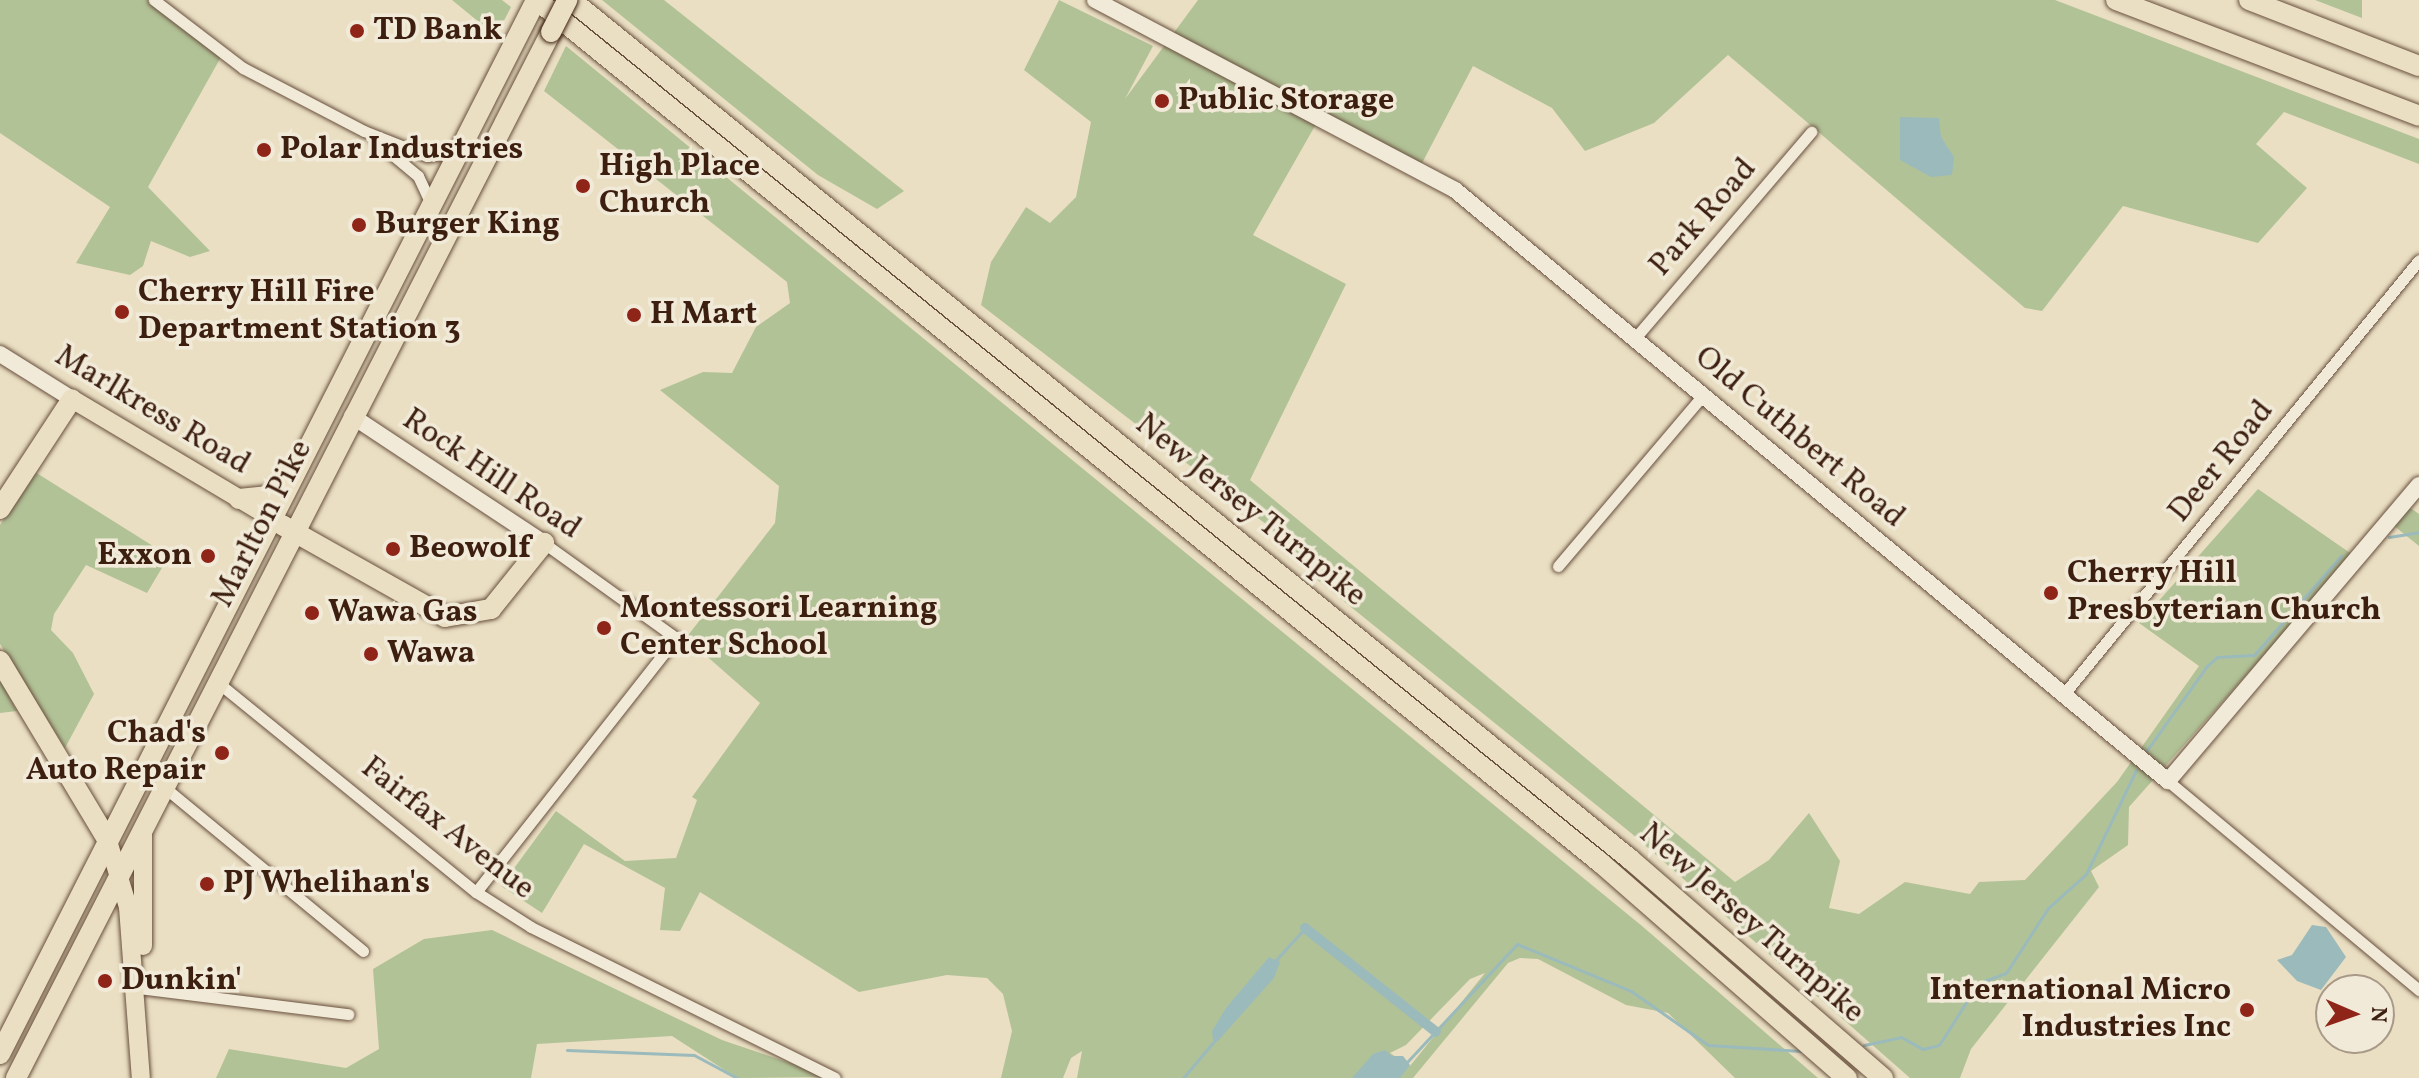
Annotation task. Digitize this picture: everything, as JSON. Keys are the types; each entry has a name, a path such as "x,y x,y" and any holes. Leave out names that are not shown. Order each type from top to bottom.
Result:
{"highway":[{"name":"Marlton Pike","path":"16,1078 216,681 569,0"},
{"name":"New Jersey Turnpike","path":"569,0 1630,859 1883,1078"},
{"path":"2116,0 2419,116"},
{"path":"2249,0 2419,66"},
{"name":"Marlton Pike","path":"0,1054 534,4"},
{"name":"New Jersey Turnpike","path":"534,4 1601,863 1847,1078"},
{"path":"0,509 72,399"},
{"path":"239,499 269,496 300,467"},
{"path":"273,519 445,617 491,609 544,543"},
{"path":"0,661 108,841"}],"main road":[{"name":"Marlkress Road","path":"72,399 273,519"},
{"path":"138,988 143,965 143,826"},
{"path":"108,841 119,875 138,988 141,1078"}],"street":[{"path":"154,0 243,68 364,131 427,156 459,152"},
{"name":"Old Cuthbert Road","path":"1095,0 1431,174 1508,230 2419,990"},
{"path":"364,131 418,176 432,206"},
{"name":"Park Road","path":"1636,337 1811,132"},
{"name":"Deer Road","path":"2063,695 2419,260"},
{"name":"Marlkress Road","path":"0,354 72,399"},
{"path":"1558,566 1704,394"},
{"name":"Rock Hill Road","path":"352,416 544,543 676,638 476,892"},
{"path":"2168,781 2419,485"},
{"name":"Fairfax Avenue","path":"216,681 476,892 531,927 748,1038 835,1078"},
{"path":"164,787 363,951"},
{"path":"138,988 348,1014"}],"green space":[{"path":"0,0 148,0 221,57 148,187 210,251 190,257 151,241 143,266 130,275 76,263 110,207 0,133"},
{"path":"452,0 502,0 511,7 496,36"},
{"path":"602,0 664,0 904,191 877,209 818,175"},
{"path":"1059,0 1153,46 1125,99 1198,0 2055,0 2419,139 2419,164 2284,112 2256,144 2307,188 2258,243 2123,206 2042,311 2025,308 1728,55 1654,123 1585,151 1552,108 1473,66 1420,167 1320,117 1253,235 1346,284 1250,480 1735,882 1769,860 1809,813 1840,861 1829,908 1859,914 1905,882 1970,894 1979,882 2025,880 2117,782 2199,666 2139,623 2258,489 2353,555 2129,807 2128,845 2091,871 2099,887 1971,1049 1960,1078 1910,1078 1631,833 1310,574 1271,528 981,305 991,262 1026,207 1050,223 1076,197 1091,122 1024,70"},
{"path":"2315,0 2362,0 2362,18"},
{"path":"566,46 1642,926 1818,1078 1735,1078 1668,1013 1626,1005 1538,959 1520,958 1508,963 1413,1078 1077,1078 1082,1051 1071,1058 1063,1078 1001,1078 1012,1031 1003,994 987,978 947,975 859,992 700,892 680,931 660,930 665,888 584,844 542,913 501,886 556,811 625,861 676,858 697,800 692,797 760,703 686,638 775,523 779,486 660,390 703,372 732,373 756,327 790,303 787,282 544,91","holes":["1485,973 1410,1066 1390,1053 1406,1045 1470,979"]},
{"path":"35,472 169,556 147,593 86,565 54,614 51,630 73,653 94,694 65,748 0,644 0,525"},
{"path":"2402,502 2419,514 2419,546 2388,521"},
{"path":"0,679 17,711 0,713"},
{"path":"492,930 722,1040 832,1077 737,1078 672,1036 537,1044 531,1078 216,1078 229,1049 346,1068 379,1049 373,969 424,939"}],"water":[{"path":"1900,117 1939,118 1941,137 1954,157 1952,175 1931,177 1900,160"},
{"path":"2312,925 2326,927 2346,957 2333,974 2315,974 2315,988 2297,981 2277,960 2292,955"},
{"path":"1269,957 1280,962 1274,978 1217,1042 1213,1040 1212,1031 1226,1008"},
{"path":"1385,1050 1392,1056 1403,1056 1410,1065 1400,1078 1352,1078 1373,1054"}],"waterway":[{"path":"2389,537 2419,532"},
{"path":"2147,750 2207,666 2217,657 2254,655 2341,556"},
{"path":"1864,1045 1901,1037 1923,1049 1939,1045 1972,993 1984,981 2006,973 2048,908 2086,874 2136,770"},
{"path":"1275,961 1305,928"},
{"path":"1305,928 1436,1032"},
{"path":"1407,1062 1517,944 1631,991 1708,1045 1801,1051"},
{"path":"1183,1078 1215,1040"},
{"path":"567,1050 694,1055 737,1078"}],"place":[{"name":"TD Bank","path":"357,31"},
{"name":"Public Storage","path":"1162,101"},
{"name":"Polar Industries","path":"264,150"},
{"name":"High Place Church","path":"583,186"},
{"name":"Burger King","path":"359,225"},
{"name":"Cherry Hill Fire Department Station 3","path":"122,312"},
{"name":"H Mart","path":"634,315"},
{"name":"Beowolf","path":"393,549"},
{"name":"Exxon","path":"208,556"},
{"name":"Cherry Hill Presbyterian Church","path":"2051,593"},
{"name":"Wawa Gas","path":"312,613"},
{"name":"Montessori Learning Center School","path":"604,628"},
{"name":"Wawa","path":"371,654"},
{"name":"Chad's Auto Repair","path":"222,753"},
{"name":"PJ Whelihan's","path":"207,884"},
{"name":"Dunkin'","path":"105,981"},
{"name":"International Micro Industries Inc","path":"2247,1010"}]}
